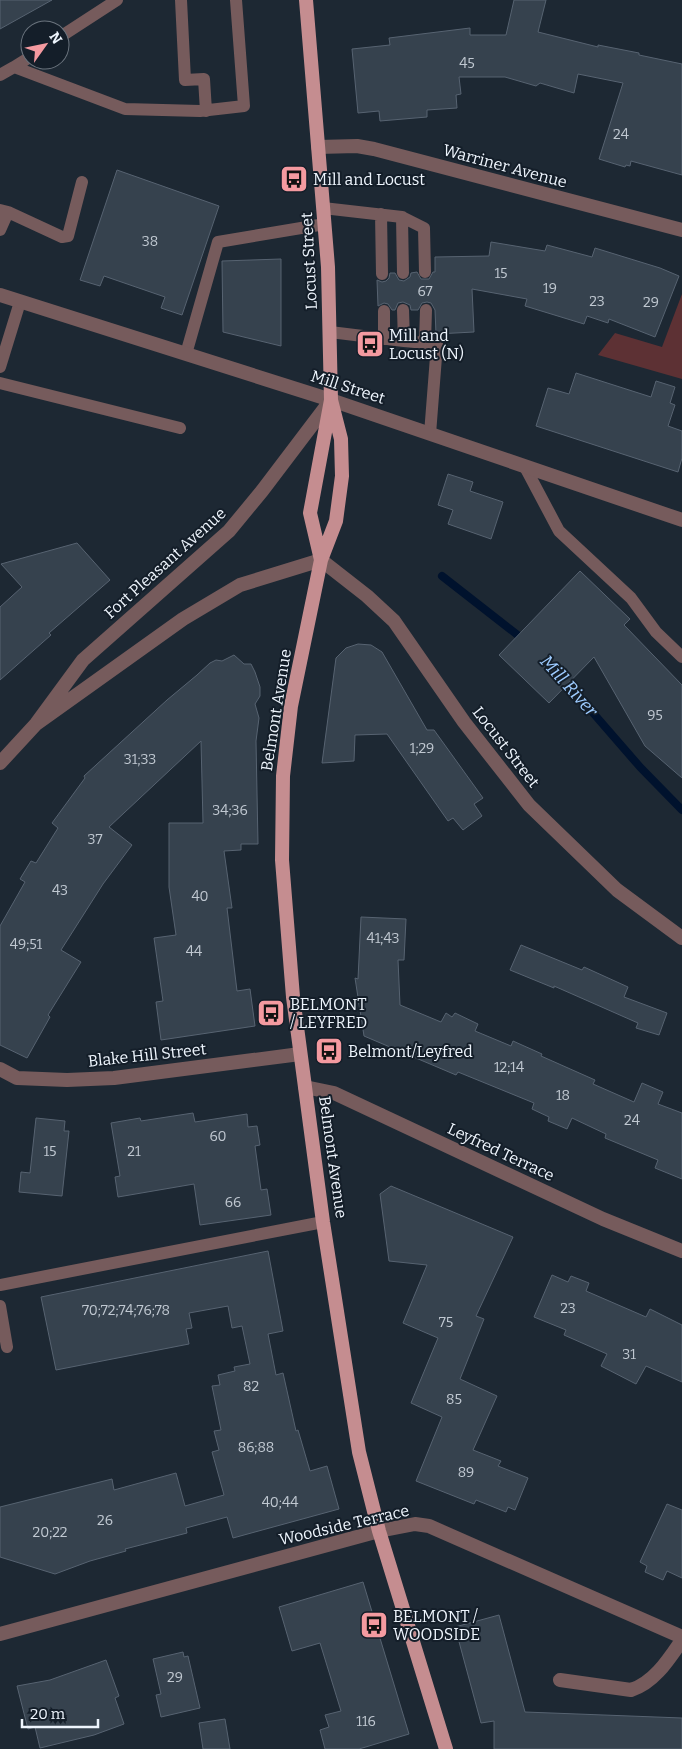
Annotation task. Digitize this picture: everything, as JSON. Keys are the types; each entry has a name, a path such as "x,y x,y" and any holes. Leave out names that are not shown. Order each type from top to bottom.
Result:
{"main road":[{"name":"Locust Street","path":"306,0 325,224 330,332 331,400 310,513 321,560"},
{"name":"Locust Street","path":"321,560 336,521 342,476 341,439 331,400"},
{"name":"Belmont Avenue","path":"321,560 291,706 283,776 282,860 293,997 323,1222 359,1452 379,1531 446,1749"}],"street":[{"name":"Warriner Avenue","path":"318,147 357,146 374,149 682,230"},
{"name":"Mill Street","path":"0,295 331,400 682,520"},
{"name":"Fort Pleasant Avenue","path":"0,763 36,724 84,660 229,531 331,400"},
{"name":"Fort Pleasant Avenue","path":"36,724 183,619 240,585 321,560"},
{"name":"Locust Street","path":"321,560 367,596 394,621 464,722 529,805 617,890 682,938"},
{"name":"Blake Hill Street","path":"0,1069 17,1078 67,1080 114,1078 300,1054"},
{"name":"Leyfred Terrace","path":"306,1086 334,1093 602,1219 682,1251"},
{"name":"Woodside Terrace","path":"0,1634 379,1531 415,1524 429,1526 682,1639"},
{"path":"560,1680 631,1690 640,1687 660,1670 682,1639"}],"lane":[{"path":"70,31 117,0"},
{"path":"182,0 185,80 204,80 206,111"},
{"path":"14,67 126,109 206,111 244,106 236,0"},
{"path":"0,75 20,63"},
{"path":"0,230 4,211 62,237 68,236 82,182"},
{"path":"323,208 402,217 424,228 425,272"},
{"path":"381,214 382,274"},
{"path":"402,217 403,273"},
{"path":"186,354 218,242 325,224"},
{"path":"0,367 20,302"},
{"path":"403,310 404,341"},
{"path":"425,342 426,310"},
{"path":"384,311 384,339"},
{"path":"330,332 437,344 430,434"},
{"path":"0,383 180,428"},
{"path":"525,467 559,531 631,598 656,632 682,657"},
{"path":"0,1285 323,1222"},
{"path":"0,1306 7,1346"}],"shaded area":[{"path":"682,294 682,379 598,355 615,333 662,347"}],"building":[{"path":"0,0 52,0 0,29"},
{"path":"514,0 546,0 538,32 598,47 598,45 639,53 639,55 682,64 682,175 631,161 630,166 626,165 625,167 599,159 623,83 578,74 574,93 540,83 536,86 505,77 459,77 461,94 456,95 457,108 427,110 427,117 380,121 379,111 358,113 352,49 390,45 389,38 470,28 470,35 506,35"},
{"path":"117,170 219,206 182,315 161,308 165,297 104,276 100,286 80,280"},
{"path":"491,242 545,251 547,245 592,257 595,248 660,268 679,276 655,337 609,319 608,323 587,316 584,324 525,306 527,299 472,289 474,332 436,334 435,310 431,303 422,303 418,310 411,310 410,305 403,302 398,303 395,310 392,310 388,304 384,303 378,306 377,280 386,281 390,273 395,273 399,280 404,281 410,277 411,273 417,272 421,279 429,279 433,272 435,272 435,257 489,256"},
{"path":"281,259 281,346 223,332 222,261"},
{"path":"576,373 651,397 656,381 675,387 670,403 675,405 668,426 682,431 682,458 678,472 536,426 548,388 569,394"},
{"path":"448,474 473,482 470,491 503,502 491,539 448,524 453,510 438,505"},
{"path":"77,543 110,580 49,633 51,635 0,680 0,607 22,587 1,564"},
{"path":"580,571 630,619 624,625 682,685 682,778 645,746 594,657 549,703 499,655"},
{"path":"358,644 371,645 382,652 427,730 434,730 483,798 474,804 482,816 463,830 453,818 448,821 387,734 355,735 354,761 322,763 336,658 346,648"},
{"path":"234,655 244,664 251,664 260,687 260,696 255,704 259,718 256,741 258,844 241,844 241,850 224,851 232,908 227,908 237,991 250,989 255,1026 161,1040 156,1002 163,1001 154,938 176,935 169,887 169,823 203,823 201,741 109,827 132,845 103,884 61,950 81,962 48,1015 50,1017 27,1058 0,1045 0,926 25,882 20,879 31,861 36,863 58,828 52,823 85,778 84,776 210,663 216,660 222,661"},
{"path":"361,917 406,919 404,960 398,960 400,1005 441,1022 446,1013 452,1017 455,1013 478,1024 475,1031 511,1046 513,1041 542,1054 541,1056 595,1080 593,1084 634,1102 642,1083 663,1092 658,1104 682,1113 682,1179 655,1168 658,1160 605,1138 606,1134 572,1118 567,1129 548,1121 549,1117 532,1109 534,1103 458,1072 456,1075 364,1036 355,978 358,979"},
{"path":"521,945 582,970 584,967 628,987 624,997 667,1013 659,1035 636,1028 638,1023 554,986 554,988 510,970"},
{"path":"193,1113 195,1122 247,1114 248,1127 257,1126 260,1145 255,1146 261,1190 267,1189 271,1215 200,1225 194,1184 118,1197 115,1177 120,1176 111,1123 140,1118 141,1121"},
{"path":"36,1118 65,1121 64,1131 69,1131 62,1196 19,1192 21,1172 30,1173"},
{"path":"391,1186 513,1237 476,1316 484,1319 460,1379 497,1396 473,1450 501,1461 498,1466 528,1478 515,1510 508,1507 506,1512 476,1500 474,1504 416,1481 442,1417 411,1403 438,1338 403,1323 427,1265 389,1261 380,1194"},
{"path":"268,1251 283,1331 268,1334 276,1375 283,1373 296,1431 298,1430 310,1471 327,1466 339,1509 233,1538 227,1517 186,1528 187,1533 125,1549 126,1551 90,1561 55,1574 0,1557 0,1507 112,1479 114,1490 176,1473 185,1506 224,1495 212,1452 219,1450 214,1431 221,1430 212,1386 220,1385 218,1375 235,1371 234,1367 250,1364 242,1326 232,1328 228,1306 189,1313 192,1328 186,1329 189,1344 56,1370 41,1297"},
{"path":"552,1275 568,1282 571,1276 589,1283 586,1291 646,1317 650,1309 682,1325 682,1382 646,1366 636,1384 601,1366 607,1354 564,1335 566,1330 534,1317"},
{"path":"667,1504 682,1510 682,1578 667,1571 663,1580 645,1572 647,1566 640,1562"},
{"path":"363,1582 409,1734 359,1749 325,1749 320,1730 329,1727 325,1715 341,1711 320,1643 292,1651 279,1607"},
{"path":"499,1615 525,1712 682,1718 682,1749 494,1749 494,1721 481,1723 455,1627"},
{"path":"183,1652 184,1657 188,1656 200,1708 161,1717 156,1695 161,1694 153,1659"},
{"path":"106,1660 119,1696 115,1698 124,1724 94,1735 40,1748 35,1727 28,1729 17,1686 50,1680"},
{"path":"225,1719 230,1749 203,1749 199,1723"}],"waterway":[{"name":"Mill River","path":"442,576 524,640"},
{"name":"Mill River","path":"561,676 640,767 682,810"}],"place":[{"name":"Mill and Locust","path":"294,179"},
{"name":"Mill and Locust (N)","path":"370,344"},
{"name":"BELMONT / LEYFRED","path":"271,1013"},
{"name":"Belmont/Leyfred","path":"329,1051"},
{"name":"BELMONT / WOODSIDE","path":"374,1625"}]}
